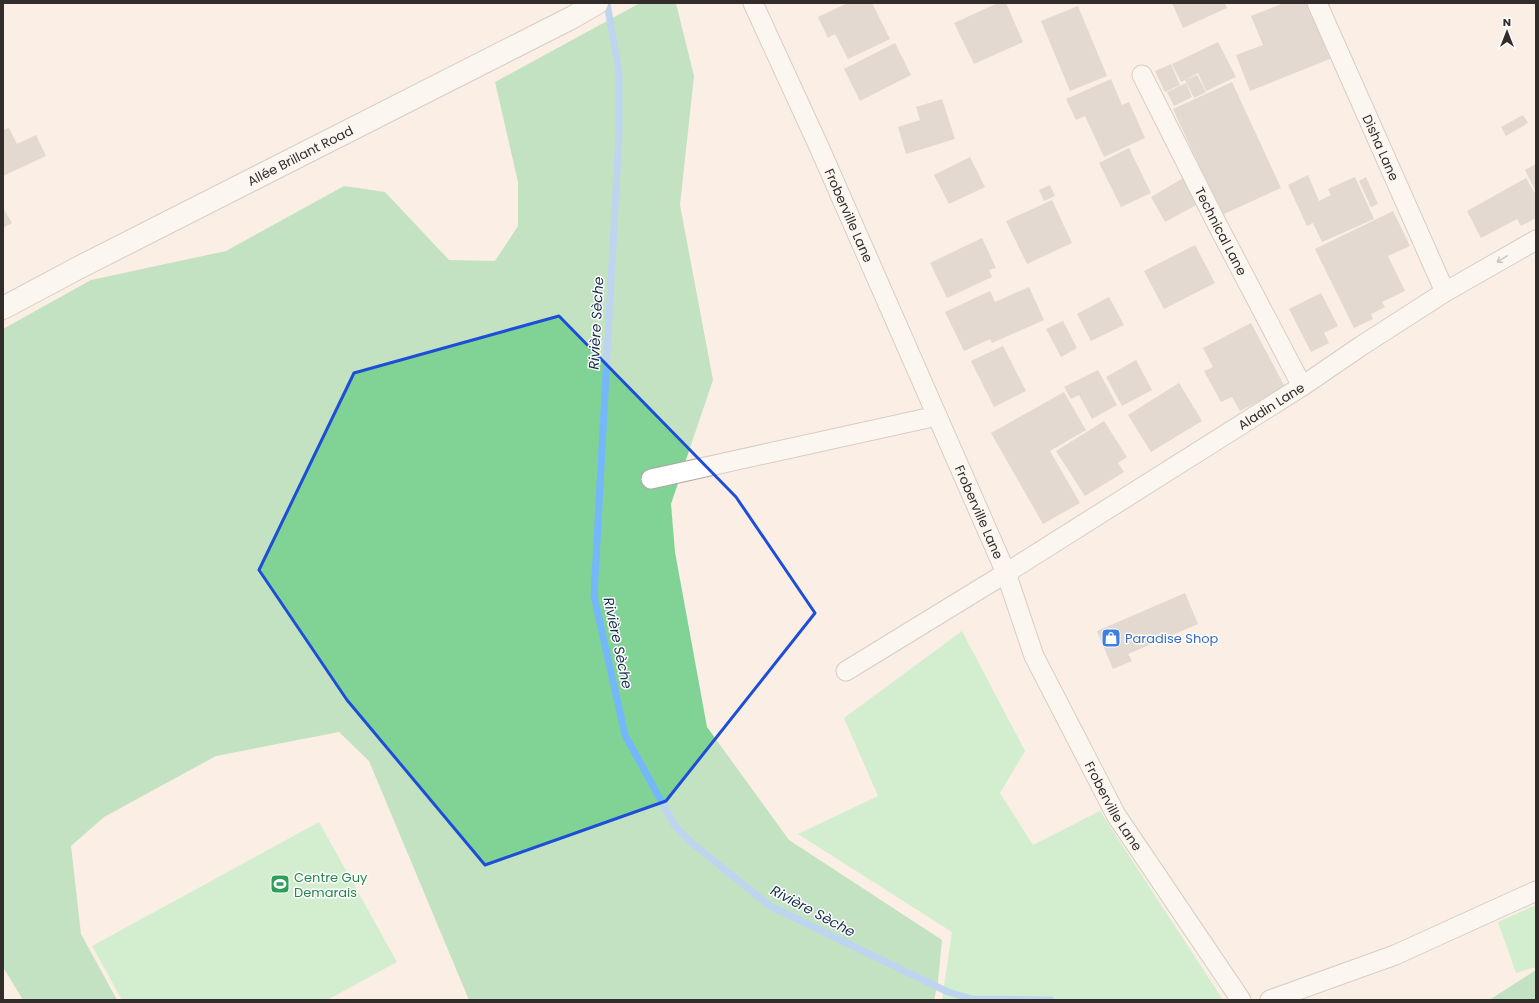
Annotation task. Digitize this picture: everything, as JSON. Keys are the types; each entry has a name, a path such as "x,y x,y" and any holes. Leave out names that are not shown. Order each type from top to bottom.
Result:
{"main road":[{"name":"Allée Brillant Road","path":"3,308 78,268 573,17 597,3"}],"street":[{"name":"Froberville Lane","path":"753,3 820,149 1006,573 1034,656 1116,815 1241,1000"},
{"name":"Disha Lane","path":"1317,3 1445,292"},
{"name":"Technical Lane","path":"1142,75 1218,226 1302,386"},
{"name":"Aladin Lane","path":"846,671 1006,573 1302,386 1445,292 1536,240"},
{"path":"651,479 937,416"},
{"path":"1270,1000 1395,955 1536,891"}],"highlighted area":[{"path":"559,316 736,497 815,613 666,801 485,865 347,700 259,570 354,373"}],"green space":[{"path":"640,3 676,3 694,76 680,205 713,380 671,504 675,552 707,727 789,840 942,940 938,982 934,1000 469,1000 369,761 339,732 216,756 104,817 71,846 81,934 117,1000 23,1000 3,967 3,329 91,280 226,251 344,186 385,192 449,260 495,261 518,226 518,182 495,82"},
{"path":"962,631 1025,751 1000,793 1033,845 1100,811 1223,1000 942,1000 952,932 798,834 878,796 844,718"},
{"name":"Centre Guy Demarais","path":"319,822 397,962 327,1000 122,1000 92,946"},
{"path":"1536,905 1536,967 1516,973 1498,922"},
{"path":"1536,970 1536,1000 1489,1000"}],"building":[{"path":"848,3 872,3 890,39 848,59 835,34 828,38 818,17"},
{"path":"998,3 1006,3 1023,42 974,64 954,23"},
{"path":"1172,3 1225,3 1227,8 1183,28"},
{"path":"1284,3 1307,3 1330,59 1250,91 1236,55 1263,45 1251,16"},
{"path":"1078,6 1107,76 1070,91 1041,21"},
{"path":"1218,42 1236,77 1206,91 1198,73 1181,82 1172,64"},
{"path":"895,43 911,75 860,101 844,69"},
{"path":"1171,64 1180,85 1165,92 1155,71"},
{"path":"1197,75 1206,92 1194,98 1185,80"},
{"path":"1111,79 1122,105 1129,102 1145,138 1104,157 1085,116 1076,120 1066,99"},
{"path":"1232,82 1281,188 1222,215 1173,109"},
{"path":"1186,83 1192,97 1174,106 1167,92"},
{"path":"942,99 955,139 906,154 898,127 920,120 916,107"},
{"path":"1523,115 1528,123 1506,136 1501,127"},
{"path":"9,128 17,144 36,135 46,156 3,176 3,130"},
{"path":"1129,148 1151,193 1121,207 1099,163"},
{"path":"970,157 985,187 949,204 934,175"},
{"path":"1536,164 1536,192 1525,170"},
{"path":"1308,175 1319,201 1331,195 1328,189 1355,177 1374,219 1322,242 1313,223 1307,226 1288,185"},
{"path":"1185,177 1200,203 1165,222 1151,197"},
{"path":"1366,177 1378,204 1371,207 1359,181"},
{"path":"1526,178 1536,195 1536,218 1521,226 1517,219 1481,238 1467,211"},
{"path":"1050,185 1055,196 1044,201 1039,190"},
{"path":"1052,200 1072,243 1027,264 1006,221"},
{"path":"3,208 12,223 3,228"},
{"path":"1393,211 1410,246 1388,256 1405,291 1382,302 1385,307 1371,314 1373,319 1354,328 1315,249"},
{"path":"982,238 996,268 989,270 992,277 947,298 930,263"},
{"path":"1195,245 1215,283 1164,309 1144,271"},
{"path":"1029,287 1044,320 992,343 990,339 964,351 945,312 990,291 995,302"},
{"path":"1321,293 1338,326 1324,333 1329,343 1311,352 1289,309"},
{"path":"1109,297 1124,325 1091,341 1077,314"},
{"path":"1063,321 1077,348 1061,357 1046,329"},
{"path":"1251,323 1285,387 1240,411 1232,397 1221,402 1204,371 1213,367 1203,348"},
{"path":"1003,346 1026,391 994,407 971,361"},
{"path":"1136,360 1152,390 1122,406 1106,377"},
{"path":"1098,370 1117,405 1092,419 1079,395 1071,399 1064,387"},
{"path":"1179,383 1202,421 1151,452 1128,415"},
{"path":"1064,392 1086,430 1050,451 1080,503 1043,524 991,433"},
{"path":"1104,421 1127,457 1118,463 1124,472 1085,496 1056,451"},
{"path":"1185,593 1198,624 1128,654 1132,661 1113,669 1097,631"}],"waterway":[{"name":"Rivière Sèche","path":"607,3 619,72 619,135 594,596 625,735 675,826 692,843 770,906 948,992 972,999 1051,1000"}],"place":[{"name":"Paradise Shop","path":"1111,638"},
{"name":"Centre Guy Demarais","path":"280,884"}]}
